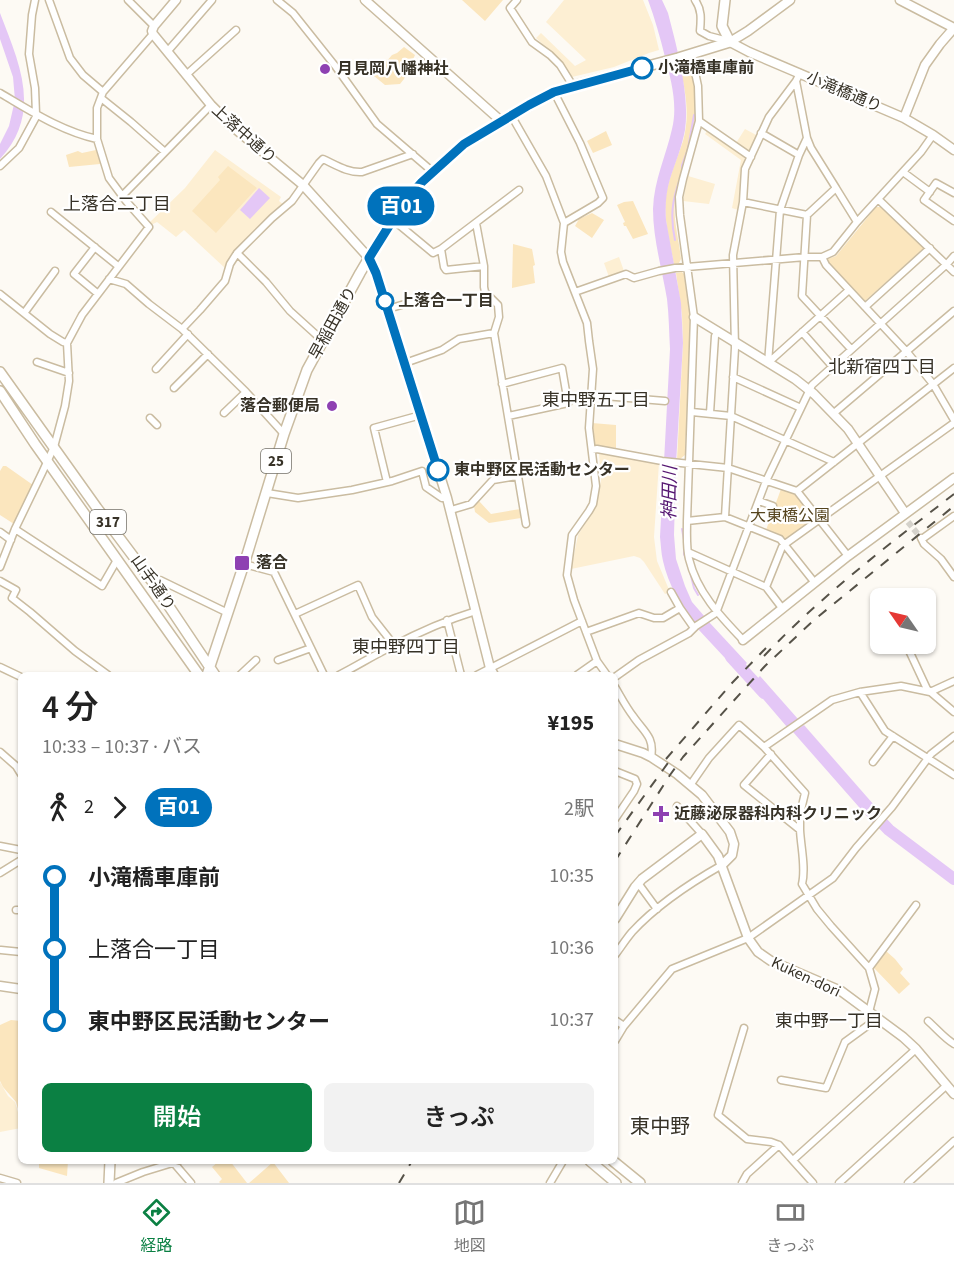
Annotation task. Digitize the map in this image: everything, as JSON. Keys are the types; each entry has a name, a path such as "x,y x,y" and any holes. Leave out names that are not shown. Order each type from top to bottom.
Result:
{"main road":[{"path":"725,0 722,26 730,42"},
{"name":"早稲田通り","path":"211,672 301,385 322,340 369,258 392,219 413,191 464,144 554,92 730,42"},
{"name":"山手通り","path":"1,376 154,584 211,672"},
{"name":"山手通り","path":"0,391 197,672"},
{"path":"108,1183 110,1164"},
{"path":"594,1164 616,1183"},
{"path":"617,1164 640,1183"}],"street":[{"path":"0,166 19,148 37,114 29,54 35,0"},
{"path":"49,0 70,58 102,95 165,152"},
{"path":"128,0 154,30"},
{"path":"0,567 15,529 54,447 69,381 67,343 97,293 148,227 109,178 97,139 97,108 102,95 176,0"},
{"path":"167,52 212,0"},
{"path":"277,0 293,13 377,124 433,172"},
{"path":"364,0 501,121"},
{"path":"517,0 510,8 532,42 560,65 573,86"},
{"path":"695,0 701,13 700,31 730,42 790,0"},
{"path":"900,0 954,28 925,65 904,118"},
{"name":"上落中通り","path":"154,30 167,52 211,105 233,127 303,185 369,258"},
{"path":"186,75 236,30"},
{"name":"小滝橋通り","path":"730,42 798,77 904,118 954,150"},
{"path":"691,54 698,86 699,121 679,197 694,316 687,521 689,560 698,585 716,613 743,640 848,556 906,517 954,478"},
{"path":"725,517 735,342 733,255 745,169 773,111 798,77"},
{"path":"798,77 807,138 811,148 858,222"},
{"path":"554,92 580,143 603,198 564,223"},
{"path":"0,93 44,119 79,135 97,139"},
{"path":"122,196 211,105"},
{"path":"512,115 546,176 564,223 561,252 563,262 587,323 593,369 589,428 596,486 593,504 572,535 567,575 573,600 597,661 605,672"},
{"path":"699,121 750,157"},
{"path":"761,133 799,155"},
{"path":"575,292 626,274 634,278 675,268 822,257 833,252 921,152 933,135"},
{"path":"768,363 780,210 807,138"},
{"path":"182,329 225,281 230,264 237,253 292,201 323,159 347,171 362,172 413,154"},
{"path":"903,172 930,192"},
{"path":"954,193 936,183 924,200 954,221"},
{"path":"836,188 807,215 802,296 851,349"},
{"path":"392,219 430,251 435,252 519,190"},
{"path":"878,199 954,272"},
{"path":"742,202 807,215"},
{"path":"51,212 118,266"},
{"path":"476,223 484,266 485,292 498,305 499,317 494,333 526,524"},
{"path":"95,247 74,274 97,293"},
{"path":"865,307 930,248"},
{"path":"441,249 446,270 484,266"},
{"path":"237,253 266,282 290,311 322,340"},
{"path":"618,675 639,660 689,633 716,613 766,481 812,385 954,256"},
{"path":"766,587 784,544 954,422 933,384 907,352 826,265 822,257"},
{"path":"369,258 388,309 447,498 492,671 582,621"},
{"path":"25,312 55,271"},
{"path":"109,279 126,284 188,334 284,434"},
{"path":"768,363 849,290"},
{"path":"0,294 50,334 67,343"},
{"path":"388,309 428,297"},
{"path":"834,412 954,310"},
{"path":"694,316 809,390 834,412 858,443 906,517"},
{"path":"710,413 715,336 718,331"},
{"path":"802,332 832,366"},
{"path":"405,363 442,350 459,339 494,333"},
{"path":"156,369 188,334"},
{"path":"174,388 208,354"},
{"path":"37,362 69,373"},
{"path":"502,384 562,368 568,403 508,416"},
{"path":"797,491 954,368"},
{"path":"733,377 801,408"},
{"path":"224,413 246,392"},
{"path":"591,395 665,401"},
{"path":"692,412 731,416 834,462"},
{"path":"387,482 374,428 421,415"},
{"path":"150,418 157,425"},
{"path":"592,450 728,468 797,491 848,556"},
{"path":"267,493 298,498 352,490 422,471 426,487 442,498 447,498"},
{"path":"450,510 471,504 493,480 518,476"},
{"path":"759,501 773,506"},
{"path":"954,516 921,539 954,577"},
{"path":"687,521 725,517 780,539 815,583"},
{"path":"15,529 102,586 117,560"},
{"path":"0,532 11,540"},
{"path":"688,552 766,587 782,608"},
{"path":"244,564 274,572 323,672"},
{"path":"154,584 160,580 228,613"},
{"path":"0,581 16,590 12,598 104,672"},
{"path":"294,614 358,585 372,616 394,645"},
{"path":"671,592 695,627"},
{"path":"586,632 639,613 654,618 663,618 680,608"},
{"path":"344,672 447,620 476,611"},
{"path":"447,620 460,672"},
{"path":"278,660 311,648"},
{"path":"911,654 927,688 954,712"},
{"path":"243,672 256,660"},
{"path":"581,672 597,661"},
{"path":"0,667 18,676"},
{"path":"764,747 832,700 901,686 930,692 954,681"},
{"path":"618,692 633,717 648,734 653,748 651,757"},
{"path":"860,693 885,731 954,776"},
{"path":"691,784 709,759 739,725 771,754 805,793 800,814 802,863 805,872 802,884 808,896 831,926 869,968 875,989 869,1012"},
{"path":"873,762 893,736"},
{"path":"618,1036 672,969 748,938 833,878 931,754 954,736"},
{"path":"618,745 651,757 691,784 724,824 734,844 732,855 722,865 700,877 657,909 632,932 618,951"},
{"path":"0,752 18,769"},
{"path":"771,754 744,785 800,830"},
{"path":"618,772 634,779 636,784 618,814"},
{"path":"618,914 638,884 654,869 702,834 677,806"},
{"name":"Kuken-dori","path":"702,834 718,856 748,938 758,952 771,961 841,991 916,1049 954,1094"},
{"path":"0,846 18,849"},
{"path":"0,873 18,862"},
{"path":"638,884 657,909"},
{"path":"869,968 916,905"},
{"path":"1,950 18,952"},
{"path":"0,986 18,989"},
{"path":"781,1080 826,1088 845,1042 878,1018"},
{"path":"928,1021 943,1037 954,1044"},
{"path":"618,1022 624,1026"},
{"path":"744,1028 718,1115 747,1138 779,1145 813,1183"},
{"path":"793,1160 916,1049"},
{"path":"839,1183 947,1085"},
{"path":"908,1183 954,1141"},
{"path":"742,1183 747,1174 779,1145"},
{"path":"116,1183 170,1164"},
{"path":"177,1164 191,1183"},
{"path":"550,1183 561,1164"},
{"path":"0,1178 17,1183"}],"shaded area":[{"path":"564,0 643,0 653,25 659,50 614,67 572,77 560,60 536,38 541,33 575,66 586,60 546,22"},
{"path":"745,129 758,136 753,149 747,151 736,143"},
{"path":"707,131 744,156 738,210 732,208 741,160 705,134"},
{"path":"215,150 281,197 279,201 284,205 235,251 226,269 184,230 176,237 157,222 151,225 149,223 185,188"},
{"path":"688,176 715,184 709,204 683,201"},
{"path":"619,257 624,271 609,277 604,263"},
{"path":"599,453 659,463 654,537 657,561 670,592 665,594 644,562 634,556 571,569 578,535 596,507 601,480"},
{"path":"0,1082 8,1096 15,1102 18,1112 18,1129 0,1132"}],"green space":[{"path":"462,0 503,0 485,21"},
{"path":"404,47 415,55 404,79 400,84 385,85 374,76 392,55"},
{"path":"687,66 691,68 694,87 695,123 692,142 676,192 675,216 681,259 674,265 667,230 665,204 669,182 685,132 686,104 680,68"},
{"path":"606,131 612,145 593,153 587,141"},
{"path":"96,150 100,164 69,167 66,155 78,151 82,153"},
{"path":"228,166 257,188 216,233 192,211 220,180 218,177"},
{"path":"633,201 648,234 633,239 624,226 625,222 617,205"},
{"path":"876,207 881,207 924,248 865,301 829,263 828,259 836,256"},
{"path":"592,213 604,220 592,238 575,226 579,219"},
{"path":"513,244 532,249 535,283 512,288"},
{"path":"682,272 691,324 685,455 677,460 683,343 676,273"},
{"path":"592,423 616,425 616,448 594,445"},
{"path":"3,466 33,485 14,524 0,515 0,471"},
{"name":"大東橋公園","path":"781,489 795,494 813,516 812,521 789,538 766,530"},
{"path":"479,501 491,514 520,509 521,518 489,523 475,512 474,506"},
{"path":"886,951 903,969 900,973 910,984 899,994 874,968"},
{"path":"11,1020 18,1021 18,1109 16,1102 0,1081 0,1025"},
{"path":"39,1164 68,1164 67,1176 39,1168"},
{"path":"216,1164 232,1164 247,1183 220,1183 222,1179 212,1167"},
{"path":"271,1164 275,1164 289,1183 249,1183"}],"water":[{"path":"648,0 662,0 668,13 682,72 686,102 685,130 669,184 666,220 681,303 683,343 674,535 676,559 685,586 692,602 705,617 694,624 668,578 662,558 660,537 670,349 667,299 656,243 653,209 656,188 674,120 674,111 669,75"},
{"path":"0,13 20,69 24,105 21,123 13,141 0,159 0,144 9,126 15,100 13,77 0,39"},
{"path":"259,188 270,198 250,219 240,210"},
{"path":"709,622 747,663 738,672 698,629"},
{"path":"760,676 798,719 787,727 751,685"},
{"path":"804,725 881,813 873,823 793,732"}],"waterway":[{"path":"682,173 694,115"},
{"path":"675,240 673,209 680,179"},
{"path":"682,529 684,540"},
{"path":"684,546 687,561"},
{"path":"690,572 698,595"},
{"name":"神田川","path":"731,657 764,693"},
{"name":"神田川","path":"866,806 889,830 954,879"}],"tunnel":[{"path":"908,522 921,538"}],"railway":[{"path":"764,656 832,592 954,494"},
{"path":"618,856 683,757 765,666 814,620 954,506"},
{"path":"666,759 732,683 766,648"},
{"path":"618,832 673,756"},
{"path":"399,1183 410,1164"}],"bus line":[{"name":"百01","path":"438,470 376,273 369,258 392,219 413,191 464,144 554,92 642,68"}],"place":[{"name":"小滝橋車庫前","path":"642,68"},
{"name":"月見岡八幡神社","path":"325,69"},
{"name":"上落合一丁目","path":"385,301"},
{"name":"落合郵便局","path":"332,406"},
{"name":"東中野区民活動センター","path":"438,470"},
{"name":"落合","path":"242,563"},
{"name":"近藤泌尿器科内科クリニック","path":"661,814"}],"district":[{"name":"上落合二丁目","path":"117,204"},
{"name":"北新宿四丁目","path":"882,367"},
{"name":"東中野五丁目","path":"596,400"},
{"name":"東中野四丁目","path":"406,647"},
{"name":"東中野一丁目","path":"829,1021"},
{"name":"東中野","path":"660,1127"}]}
